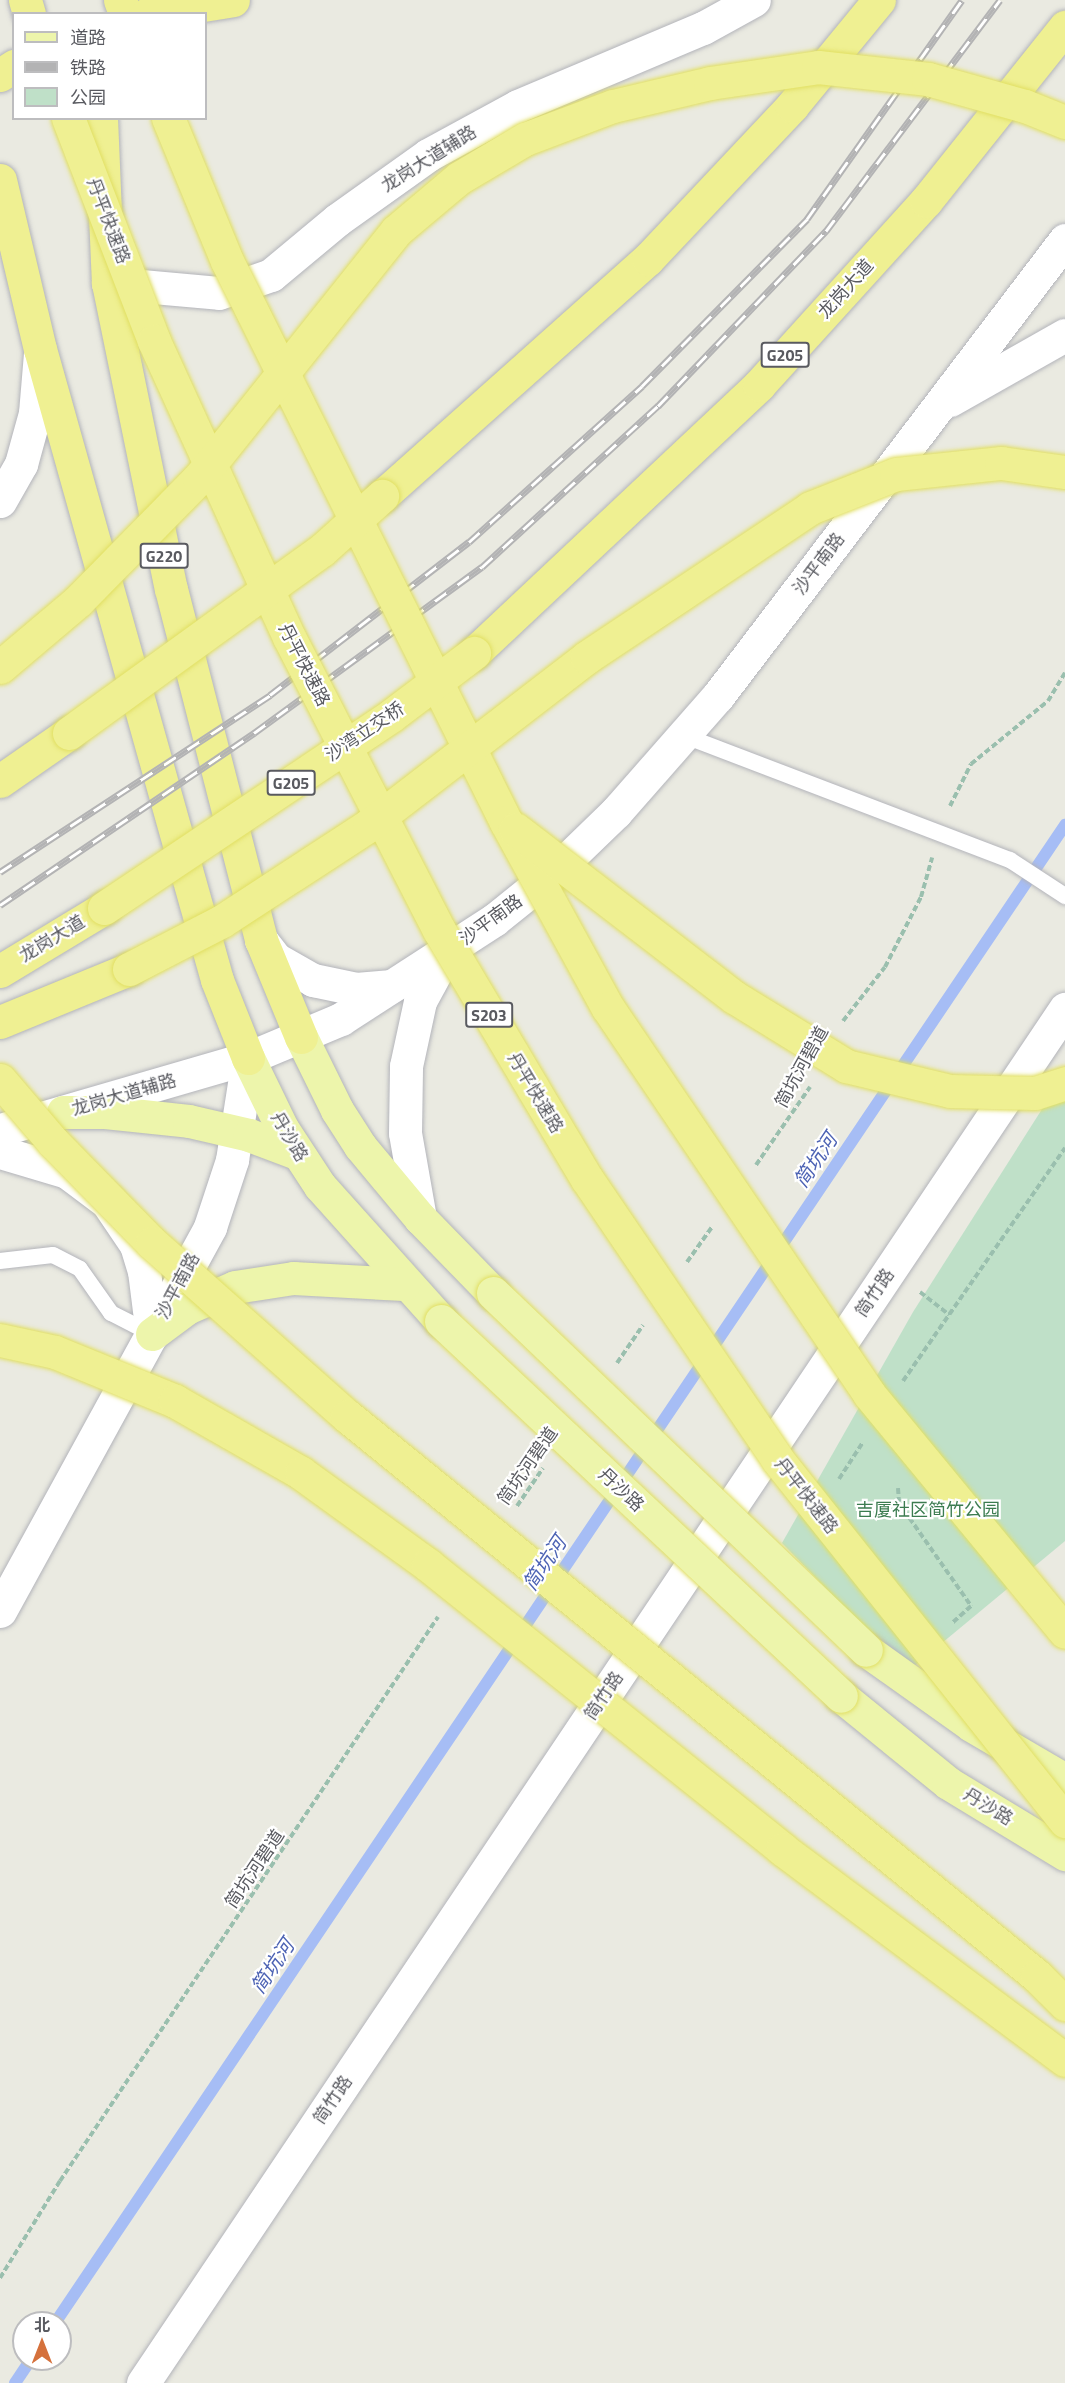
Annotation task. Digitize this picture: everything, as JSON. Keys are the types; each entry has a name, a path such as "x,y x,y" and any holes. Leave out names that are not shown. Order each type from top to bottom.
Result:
{"highway":[{"path":"159,12 234,0"},
{"path":"0,781 322,550 648,259 792,105 879,0"},
{"name":"龙岗大道","path":"474,653 759,385 926,201 1065,27"},
{"path":"0,667 78,601 199,478 396,231 459,178 525,139 624,104 710,82 818,67 928,79 1025,106 1065,122"},
{"name":"丹平快速路","path":"69,120 154,341 197,436 289,637 439,930 587,1179 777,1459 1065,1821"},
{"name":"G220","path":"100,120 108,283 171,590 261,940 301,1037"},
{"path":"169,120 227,261 506,822 608,1008 869,1394 1065,1632"},
{"path":"0,180 40,349 218,980 248,1058"},
{"path":"0,1022 129,969 222,921 369,825 587,657 810,508 896,474 1001,463 1065,472"},
{"name":"沙湾立交桥","path":"104,908 392,715 474,653"},
{"path":"506,822 734,997 846,1066 950,1091 1035,1093 1065,1083"},
{"name":"龙岗大道","path":"0,971 104,908"},
{"path":"0,1080 53,1142 152,1243 347,1416 1037,1976 1065,2004"},
{"path":"0,1340 55,1352 175,1401 301,1473 428,1565 782,1849 1065,2060"}],"main road":[{"name":"龙岗大道辅路","path":"108,283 219,293 271,275 337,220 428,155 518,106 703,28 754,0"},
{"name":"沙平南路","path":"0,1611 210,1227 238,1132 248,1058 301,1037 397,985 450,950 555,871 616,812 685,736 1065,240"},
{"path":"938,407 1065,335"},
{"path":"0,501 21,464 36,413 40,349"},
{"path":"261,940 276,959 314,980 356,988 397,985"},
{"path":"420,1218 405,1134 406,1066 420,1001 450,950"},
{"name":"简竹路","path":"143,2383 1065,1009"},
{"path":"301,1037 342,1118 420,1218 493,1293 866,1650 971,1725 1065,1780"},
{"name":"龙岗大道辅路","path":"0,1130 248,1058"},
{"name":"丹沙路","path":"248,1058 297,1153 320,1186 404,1284 441,1321 841,1696 948,1783 1065,1854"},
{"path":"63,1112 165,1118 238,1132 297,1153"},
{"path":"0,1152 67,1172 107,1202 136,1245 144,1271 152,1334 187,1308 235,1287 293,1278 404,1284"}],"lane":[{"path":"685,736 1010,860 1065,896"},
{"path":"0,1261 53,1255 80,1269 111,1313 152,1334"}],"path":[{"name":"简坑河碧道","path":"838,1031 885,967 921,897 939,833 971,764 1048,701 1065,673"},
{"name":"简坑河碧道","path":"752,1171 812,1083"},
{"path":"900,1386 1065,1148"},
{"path":"683,1268 718,1219"},
{"path":"615,1366 650,1315"},
{"path":"837,1482 868,1434"},
{"name":"简坑河碧道","path":"515,1508 548,1461"},
{"path":"919,1529 971,1606 946,1629"},
{"name":"简坑河碧道","path":"0,2278 60,2181 441,1612"}],"green space":[{"name":"吉厦社区简竹公园","path":"1065,1073 1065,1541 907,1672 782,1543 913,1312"}],"waterway":[{"name":"简坑河","path":"63,2311 1065,825"},
{"name":"简坑河","path":"15,2383 23,2371"}],"railway":[{"path":"0,872 270,695 469,542 642,386 807,219 962,0"},
{"path":"0,905 254,733 482,567 658,406 826,231 1000,0"}]}
